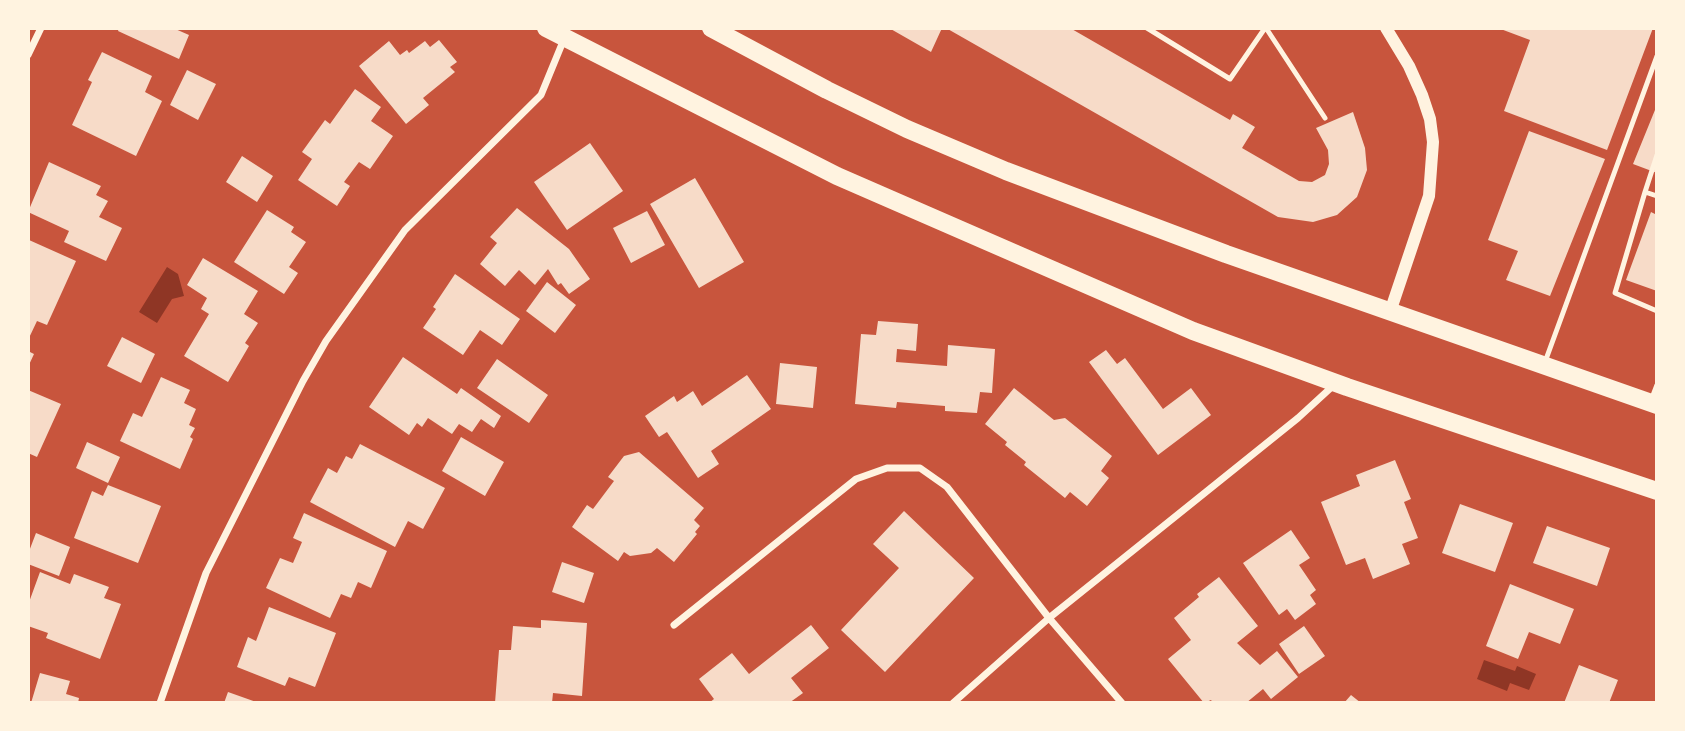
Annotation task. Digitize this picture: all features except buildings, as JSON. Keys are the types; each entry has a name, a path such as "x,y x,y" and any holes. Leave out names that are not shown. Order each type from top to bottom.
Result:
{"main road":[{"path":"546,28 850,182 1193,331 1335,383 1657,491"},
{"path":"712,28 827,90 944,145 1109,210 1390,313 1654,403"}],"street":[{"path":"28,55 41,28"},
{"path":"1386,28 1409,66 1422,95 1430,119 1433,142 1429,196 1390,313"},
{"path":"160,703 206,573 326,341 405,230 541,95 564,39"},
{"path":"953,703 1049,618 1298,418 1335,383"},
{"path":"674,625 856,479 887,468 920,468 947,487 1049,618 1122,703"}],"lane":[{"path":"1147,28 1230,79 1266,28 1325,118"},
{"path":"1544,365 1657,56"},
{"path":"1657,155 1615,293 1657,311"},
{"path":"1644,192 1657,196"},
{"path":"1654,403 1657,385"}],"shaded area":[{"path":"167,267 178,274 184,296 172,299 157,323 139,312"},
{"path":"1484,660 1515,671 1517,666 1536,674 1529,690 1510,683 1507,691 1477,679"}]}
